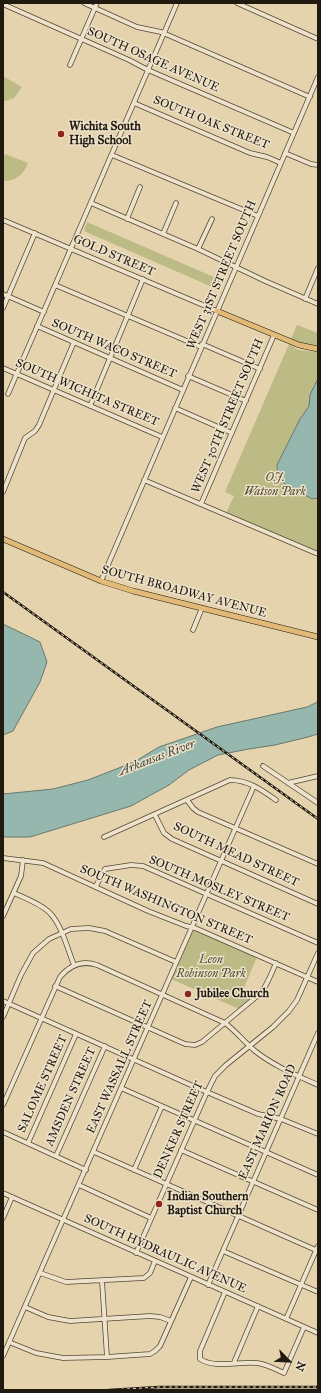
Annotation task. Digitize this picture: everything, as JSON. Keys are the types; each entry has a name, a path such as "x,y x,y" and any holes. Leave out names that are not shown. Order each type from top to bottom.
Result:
{"main road":[{"path":"217,311 299,345 318,349"},
{"name":"SOUTH BROADWAY AVENUE","path":"3,539 101,581 318,637"}],"street":[{"path":"84,3 137,26 164,34 310,97"},
{"path":"70,65 97,3"},
{"path":"8,394 177,3"},
{"path":"236,3 318,39"},
{"name":"SOUTH OSAGE AVENUE","path":"5,6 294,133"},
{"name":"WEST 31ST STREET SOUTH","path":"101,581 318,77"},
{"name":"SOUTH OAK STREET","path":"134,103 250,153 267,157 281,163"},
{"path":"285,153 311,164 318,165"},
{"path":"112,154 258,216"},
{"path":"127,219 140,187"},
{"path":"91,203 198,249 318,304"},
{"path":"162,234 176,203"},
{"path":"198,249 212,219"},
{"name":"GOLD STREET","path":"3,220 217,311"},
{"path":"3,308 35,233"},
{"path":"305,298 318,268"},
{"path":"90,406 143,279"},
{"path":"55,285 127,316 260,368"},
{"name":"SOUTH WACO STREET","path":"3,294 44,312"},
{"name":"SOUTH WACO STREET","path":"37,326 183,390"},
{"name":"WEST 30TH STREET SOUTH","path":"201,504 274,335"},
{"path":"3,492 26,436 35,431 39,426 74,342"},
{"name":"SOUTH WICHITA STREET","path":"3,368 162,437"},
{"name":"SOUTH WACO STREET","path":"188,376 246,401"},
{"name":"SOUTH WICHITA STREET","path":"175,408 232,433"},
{"path":"144,480 318,554"},
{"path":"193,630 202,608"},
{"path":"263,766 318,803"},
{"path":"288,783 318,776"},
{"path":"104,837 230,780 243,781 264,791 276,800"},
{"name":"EAST WASSALL STREET","path":"3,1356 254,786"},
{"path":"187,800 198,812 318,864"},
{"name":"SOUTH MEAD STREET","path":"155,815 164,833 172,839 318,904"},
{"name":"SOUTH WASHINGTON STREET","path":"3,858 43,863 148,911 192,927 318,982"},
{"path":"3,916 21,876 23,860"},
{"name":"SOUTH MOSLEY STREET","path":"96,886 105,869 131,865 143,866 318,943"},
{"path":"14,893 30,900 48,912 58,923 74,965"},
{"path":"3,1017 33,953 45,942 61,932 80,928 92,928 105,931 176,962"},
{"path":"306,977 318,953"},
{"path":"3,1105 55,986 62,974 74,965 84,963 94,964 225,1023 270,1062 318,1085"},
{"path":"55,986 185,1044 196,1045 202,1042 262,992 276,964"},
{"name":"DENKER STREET","path":"136,1253 206,1092 215,1076 226,1065 273,1027 289,1011 296,1000 306,977"},
{"path":"3,1001 258,1114 281,1119 318,1134"},
{"name":"SALOME STREET","path":"28,1144 76,1034"},
{"name":"EAST MARION ROAD","path":"208,1285 318,1034"},
{"name":"AMSDEN STREET","path":"56,1156 105,1046"},
{"path":"121,1088 318,1175"},
{"path":"134,1170 162,1106"},
{"path":"3,1132 86,1170"},
{"path":"181,1150 318,1210"},
{"path":"94,1152 238,1216 317,1249 286,1319"},
{"path":"79,1185 151,1218"},
{"name":"SOUTH HYDRAULIC AVENUE","path":"3,1193 318,1333"},
{"path":"3,1218 12,1197"},
{"path":"223,1251 318,1292"},
{"path":"40,1273 66,1282 144,1278 150,1273 156,1261"},
{"path":"9,1342 28,1351 54,1358 71,1359 147,1355 153,1353 160,1346 191,1277"},
{"path":"102,1281 107,1357"},
{"path":"225,1292 200,1351 200,1359 205,1362 256,1363 263,1364 284,1373 304,1327"},
{"path":"234,1363 258,1306"},
{"path":"25,1307 58,1320 75,1321 156,1316 171,1321"}],"green space":[{"path":"3,76 22,87 14,98 3,102"},
{"path":"5,154 28,163 24,171 15,179 3,181 3,155"},
{"path":"87,222 223,281 219,290 84,231"},
{"path":"297,325 318,333 318,346 301,343 291,339"},
{"name":"O.J. Watson Park","path":"289,344 298,350 318,352 318,551 226,513 234,496 225,492"},
{"name":"Leon Robinson Park","path":"193,931 198,931 257,957 243,990 254,996 239,1009 171,979"}],"water":[{"path":"318,379 318,498 312,499 291,490 278,477 277,465 300,419 309,406 310,395"},
{"path":"3,624 40,642 47,662 40,682 13,731 3,735"},
{"name":"Arkansas River","path":"318,702 318,734 275,745 218,755 189,770 169,785 131,806 30,837 3,837 3,794 53,789 88,780 134,762 159,747 217,727 307,707"}],"railway":[{"path":"3,592 318,819"},
{"path":"109,1390 159,1387 318,1387"}],"place":[{"name":"Wichita South High School","path":"61,134"},
{"name":"Jubilee Church","path":"188,994"},
{"name":"Indian Southern Baptist Church","path":"159,1204"}]}
